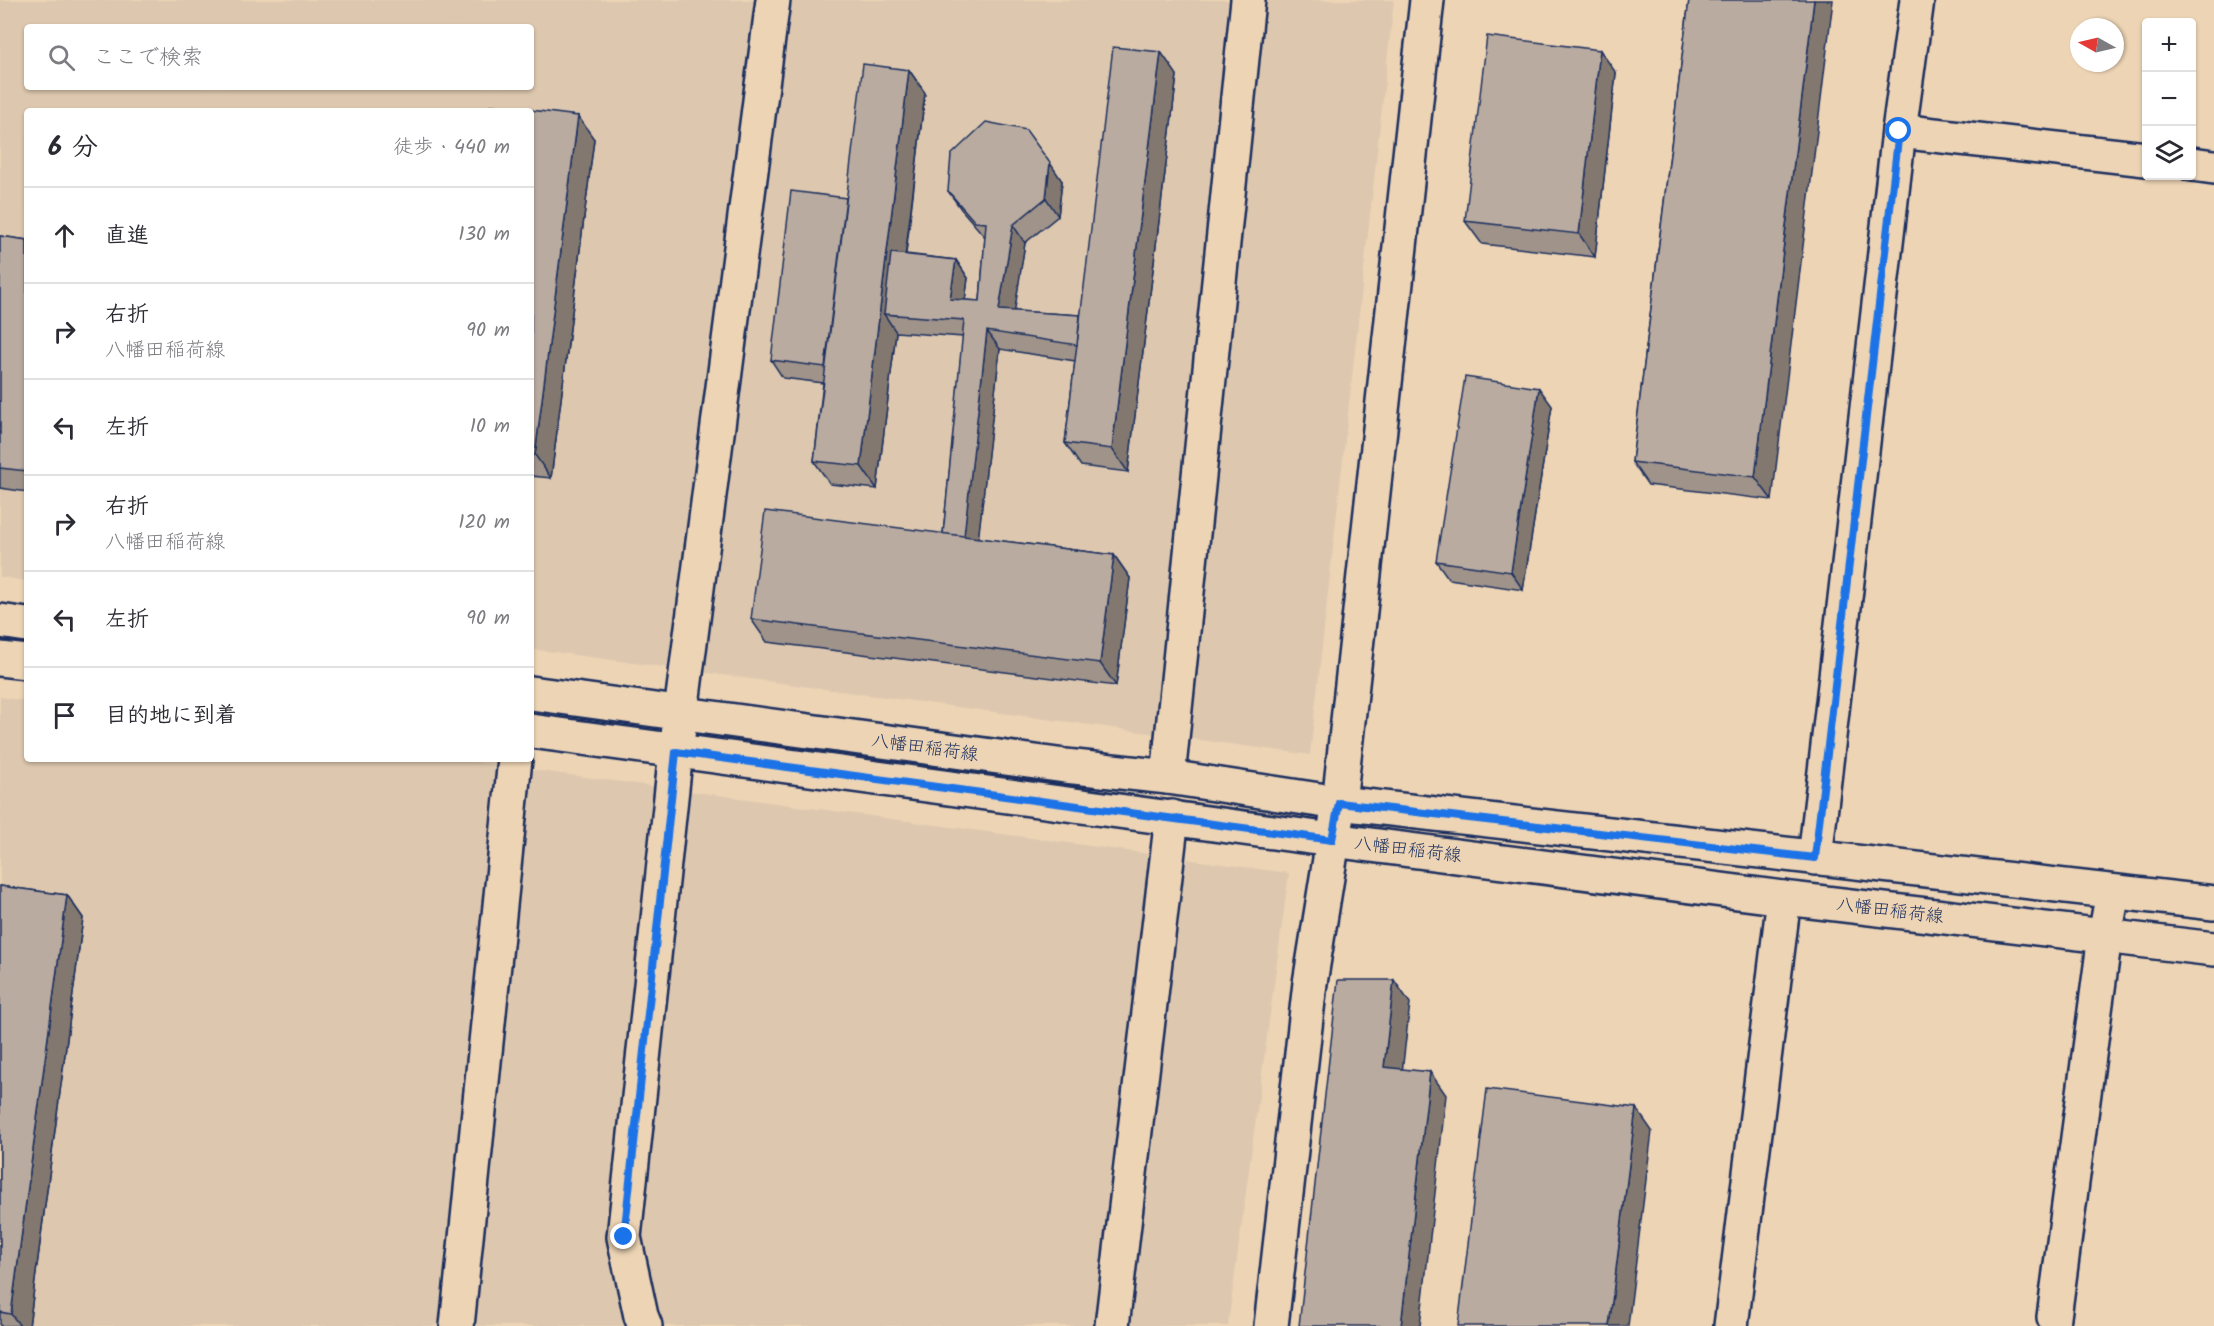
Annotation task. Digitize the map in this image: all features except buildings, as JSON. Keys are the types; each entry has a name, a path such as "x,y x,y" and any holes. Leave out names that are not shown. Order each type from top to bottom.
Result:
{"main road":[{"path":"645,1326 624,1237 676,752 773,0"},
{"path":"1168,777 1248,0"},
{"path":"1270,1326 1310,983 1339,803 1427,0"},
{"path":"1815,858 1899,131 1917,0"},
{"path":"1899,131 2142,159"},
{"path":"2196,165 2214,167"},
{"path":"0,621 24,625"},
{"path":"0,659 24,662"},
{"name":"八幡田稲荷線","path":"534,693 1065,766 1168,777 1339,803 2214,903"},
{"name":"八幡田稲荷線","path":"534,731 1172,816 1332,840 1784,898 2214,949"},
{"path":"458,1326 515,762"},
{"path":"1112,1326 1172,816"},
{"path":"2054,1317 2105,936 2113,892"},
{"path":"1731,1326 1784,898"}],"shaded area":[{"path":"0,0 1394,0 1310,755 534,649 534,108 24,108 24,581 0,577"},
{"path":"0,697 24,701 24,762 475,762 1289,873 1228,1326 0,1326"}],"route":[{"path":"624,1237 676,752 1172,816 1332,840 1339,803 1815,858 1899,131"}]}
